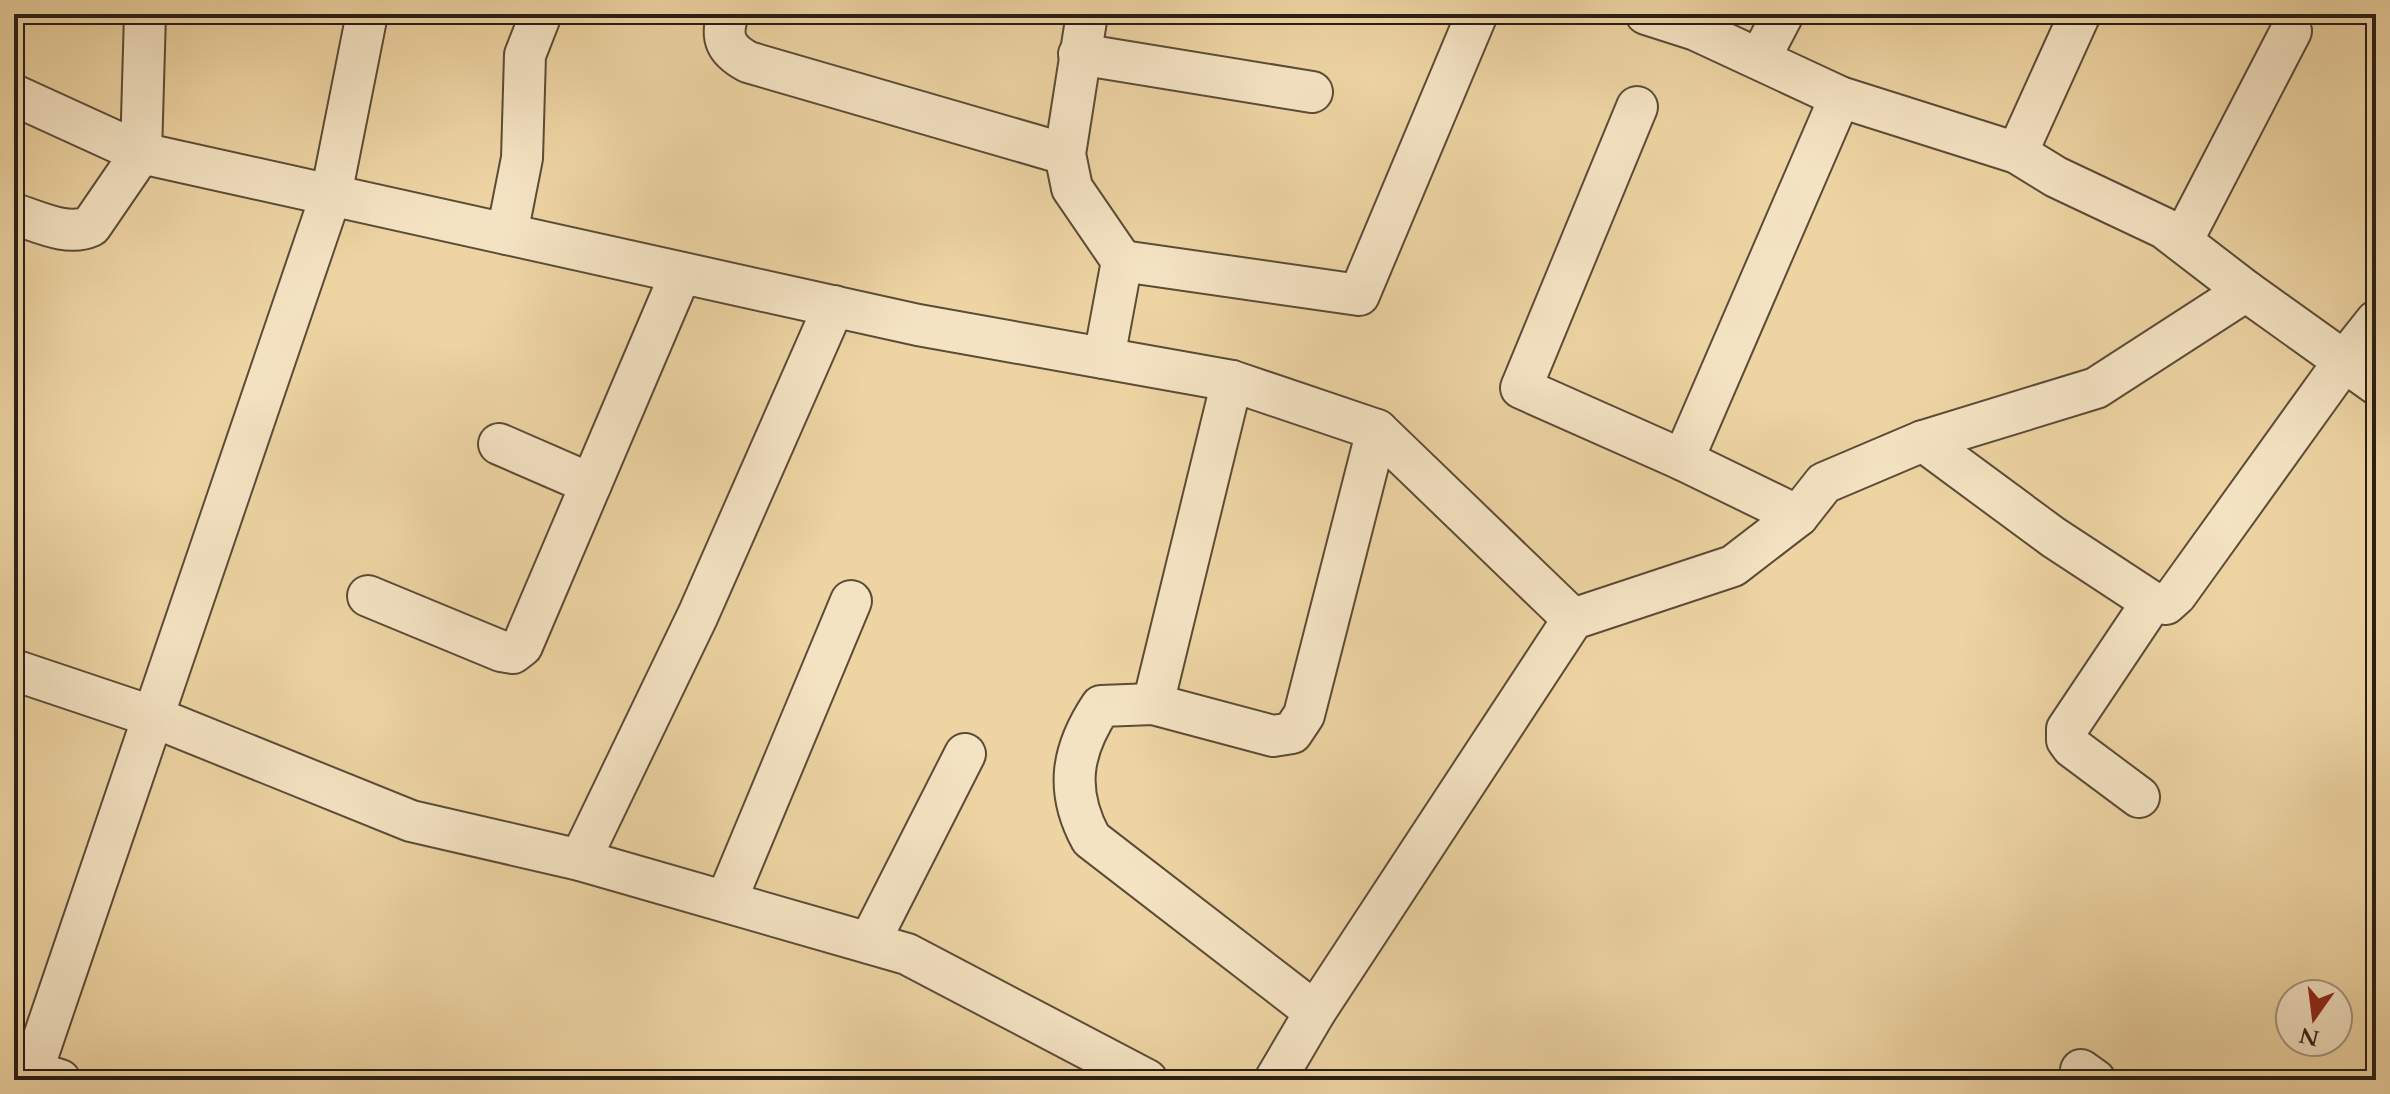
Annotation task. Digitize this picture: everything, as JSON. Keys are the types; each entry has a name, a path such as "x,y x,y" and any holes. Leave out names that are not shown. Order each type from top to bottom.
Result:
{"street":[{"path":"14,214 67,230 91,226 141,153 145,14"},
{"path":"60,1080 41,1076 35,1072 34,1066 331,195 367,14"},
{"path":"507,234 522,158 525,55 541,14"},
{"path":"728,14 723,29 725,45 733,54 748,62 1065,154"},
{"path":"1087,14 1065,154 1072,188 1122,261 1104,358"},
{"path":"1122,261 1359,295 1477,14"},
{"path":"1646,14 1696,30 1840,97 2017,153 2056,177 2164,228 2376,384"},
{"path":"1760,58 1783,14"},
{"path":"2017,153 2080,14"},
{"path":"2182,241 2291,31"},
{"path":"1079,54 1312,92"},
{"path":"14,95 141,153 918,325 1232,381 1377,430 1573,619"},
{"path":"1683,460 1840,97"},
{"path":"1637,107 1521,388 1683,460 1798,516"},
{"path":"368,596 501,651 513,653 522,646 681,273"},
{"path":"1275,1080 1315,1012 1573,619 1733,566 1798,516 1824,483 1923,441 2096,388 2246,291"},
{"path":"580,860 698,615 834,306"},
{"path":"1923,441 2053,537 2152,602 2166,604 2176,595 2376,321"},
{"path":"1153,704 1232,381"},
{"path":"1315,1012 1091,839 1074,799 1076,759 1088,726 1101,706 1153,704 1273,736 1292,733 1304,715 1377,430"},
{"path":"499,444 591,484"},
{"path":"726,901 851,601"},
{"path":"2139,797 2072,747 2067,740 2067,729 2152,602"},
{"path":"14,670 151,716 411,821 580,860 907,954 1147,1080"},
{"path":"869,943 965,754"}]}
